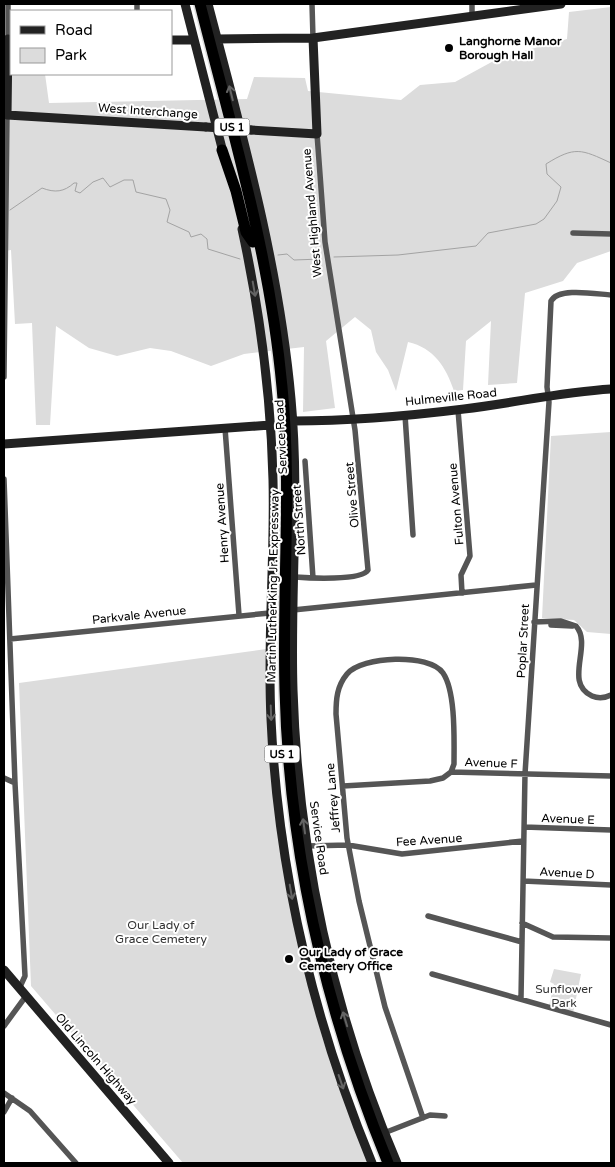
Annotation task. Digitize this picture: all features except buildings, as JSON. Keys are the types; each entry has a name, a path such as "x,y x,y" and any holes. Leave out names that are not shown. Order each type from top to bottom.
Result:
{"highway":[{"name":"Martin Luther King Jr. Expressway","path":"193,4 253,242 269,332 279,435 282,502 278,691 283,773 302,907 325,1003 352,1090 381,1163"},
{"name":"Martin Luther King Jr. Expressway","path":"200,4 262,251 278,349 286,442 288,517 285,682 288,746 296,826 309,906 327,985 350,1062 381,1135 388,1163"},
{"path":"245,147 262,251"},
{"path":"222,150 236,191 246,232 253,242"},
{"path":"381,1135 395,1163"}],"street":[{"path":"4,377 8,4"},
{"name":"Service Road","path":"184,4 222,150 252,281 264,360 270,425 273,517 270,613 273,747 277,801 289,881 300,935 322,1023 344,1092 372,1163"},
{"name":"Service Road","path":"208,4 270,250 278,294 293,421 296,502 293,610 296,745 307,846 322,930 342,1008 381,1135"},
{"name":"West Highland Avenue","path":"312,4 317,134 325,242 354,419"},
{"path":"472,4 472,17"},
{"path":"217,39 313,38 561,4"},
{"path":"172,40 194,40"},
{"name":"West Interchange","path":"7,115 317,134"},
{"path":"573,233 611,234"},
{"name":"Poplar Street","path":"521,998 525,774 548,395 551,301 556,294 564,292 611,295"},
{"name":"Hulmeville Road","path":"293,421 354,419 458,410 548,395 611,389"},
{"name":"Fulton Avenue","path":"458,410 470,556 461,575 462,593"},
{"path":"405,415 413,535"},
{"name":"Olive Street","path":"313,578 360,575 368,570 354,419"},
{"path":"4,444 270,425"},
{"name":"Henry Avenue","path":"225,428 239,616"},
{"name":"North Street","path":"305,461 313,578"},
{"path":"4,479 14,783 25,976 19,988"},
{"path":"295,577 313,578"},
{"path":"293,610 536,585"},
{"name":"Parkvale Avenue","path":"10,639 270,613"},
{"path":"534,622 576,626 581,635 579,677 581,685 586,692 595,697 611,696"},
{"name":"Jeffrey Lane","path":"423,1118 378,979 348,845 336,714 337,693 348,673 354,667 367,663 423,660 433,664 442,671 450,695 454,764 451,772"},
{"name":"Avenue F","path":"343,786 430,781 443,778 451,772 611,776"},
{"path":"4,778 14,783"},
{"name":"Avenue E","path":"524,827 611,830"},
{"name":"Fee Avenue","path":"307,846 348,845 402,854 523,841"},
{"name":"Avenue D","path":"523,881 611,885"},
{"path":"428,916 522,942"},
{"path":"522,923 553,937 611,938"},
{"name":"Old Lincoln Highway","path":"4,970 169,1163"},
{"path":"432,974 611,1025"},
{"path":"4,1026 26,996"},
{"path":"4,1094 30,1111 76,1163"},
{"path":"4,1112 12,1098"},
{"path":"381,1135 433,1114 445,1116"}],"green space":[{"path":"611,7 611,251 577,263 563,281 525,293 517,383 488,385 491,321 466,341 463,390 454,391 443,367 432,354 408,342 396,391 388,370 376,352 371,330 355,317 326,341 335,408 303,412 304,347 244,354 211,366 171,351 150,348 117,356 89,348 56,326 50,425 36,425 32,323 15,324 11,250 4,251 4,47 10,75 45,75 49,103 247,99 254,77 305,78 308,91 401,100 420,85 455,82 499,58 567,39 569,12"},
{"path":"611,432 611,634 587,632 574,620 542,618 551,436"},
{"name":"Our Lady of Grace Cemetery","path":"266,649 267,708 309,985 323,1040 369,1163 183,1163 31,986 19,683"},
{"name":"Sunflower Park","path":"554,969 581,974 573,1013 549,1006 554,984 550,982"}],"waterway":[{"path":"334,257 398,255 476,246 488,233 536,224 544,219 557,201 561,187 547,174 546,164 571,152 585,152 611,163"},
{"path":"10,210 42,188 59,191 77,183 75,191 80,193 93,182 103,178 110,187 124,180 133,180 136,192 166,199 170,210 167,222 189,232 191,237 201,234 207,239 208,249 240,259"},
{"path":"278,255 287,254 294,260 321,259"}],"place":[{"name":"Langhorne Manor Borough Hall","path":"449,48"},
{"name":"Our Lady of Grace Cemetery Office","path":"289,959"}]}
